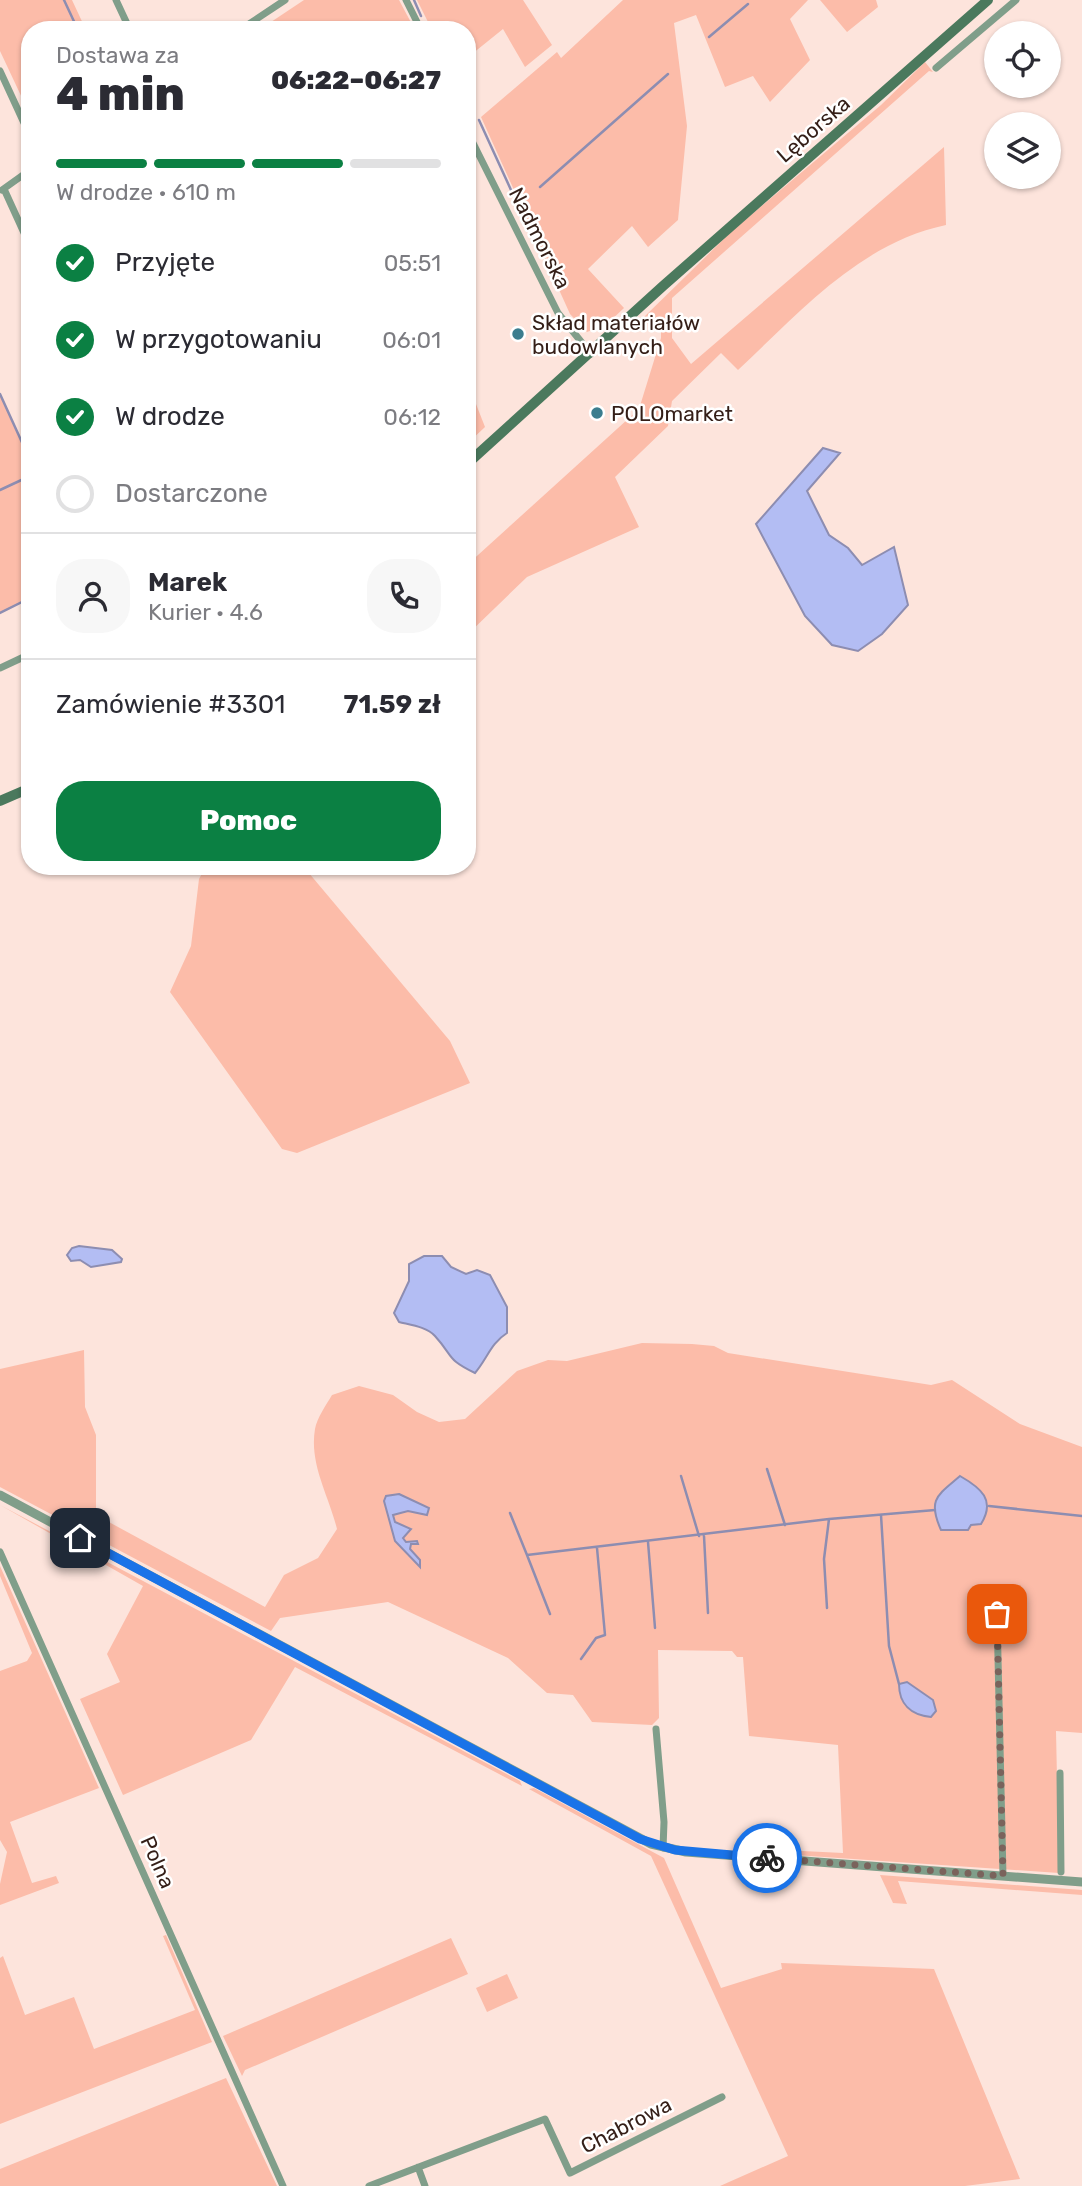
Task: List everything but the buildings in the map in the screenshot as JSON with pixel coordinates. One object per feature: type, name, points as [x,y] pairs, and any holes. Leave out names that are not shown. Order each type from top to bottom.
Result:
[{"type":"main road","name":"Lęborska","points":[[476,456],[663,286],[988,0]]},
{"type":"main road","points":[[0,801],[21,792]]},
{"type":"street","points":[[117,0],[126,21]]},
{"type":"street","points":[[254,21],[285,0]]},
{"type":"street","points":[[406,0],[416,21]]},
{"type":"street","points":[[936,68],[1016,0]]},
{"type":"street","points":[[0,71],[21,116]]},
{"type":"street","name":"Nadmorska","points":[[476,149],[558,313],[591,354]]},
{"type":"street","points":[[21,177],[2,191],[21,228]]},
{"type":"street","points":[[0,668],[21,658]]},
{"type":"street","points":[[0,1495],[640,1839],[663,1847],[744,1857],[1082,1882]]},
{"type":"street","name":"Polna","points":[[0,1552],[283,2186]]},
{"type":"street","points":[[997,1614],[1003,1876]]},
{"type":"street","points":[[656,1729],[664,1822],[663,1847]]},
{"type":"street","points":[[1060,1773],[1061,1872]]},
{"type":"street","name":"Chabrowa","points":[[369,2186],[545,2119],[570,2173],[722,2097]]},
{"type":"street","points":[[418,2167],[425,2186]]},
{"type":"shaded area","points":[[0,0],[72,0],[82,21],[21,21],[21,96],[0,51]]},
{"type":"shaded area","points":[[304,0],[399,0],[410,21],[272,21]]},
{"type":"shaded area","points":[[417,0],[523,0],[552,45],[525,67],[503,29],[476,51],[476,21],[428,21]]},
{"type":"shaded area","points":[[623,0],[808,0],[790,19],[810,60],[770,102],[753,76],[725,87],[696,15],[674,23],[687,126],[678,220],[648,247],[632,226],[588,269],[624,308],[607,324],[587,332],[570,314],[481,117],[557,52],[561,58]]},
{"type":"shaded area","points":[[820,0],[876,0],[878,7],[847,32]]},
{"type":"shaded area","points":[[925,62],[933,72],[929,71],[672,298],[672,338],[691,364],[944,147],[946,225],[915,234],[859,263],[808,303],[738,370],[721,353],[672,401],[668,426],[615,477],[639,527],[527,577],[476,626],[476,557],[639,409],[661,338],[661,328],[653,320],[648,324],[643,318],[731,232],[881,105]]},
{"type":"shaded area","points":[[0,394],[21,440],[21,602],[0,613]]},
{"type":"shaded area","points":[[476,404],[485,427],[476,436]]},
{"type":"shaded area","points":[[201,875],[311,875],[450,1041],[470,1083],[297,1153],[282,1149],[170,992],[191,946]]},
{"type":"shaded area","points":[[642,1343],[714,1346],[728,1353],[931,1385],[952,1380],[1020,1424],[1082,1447],[1082,1733],[1056,1731],[1059,1873],[780,1854],[777,1847],[782,1850],[843,1853],[838,1745],[749,1736],[743,1657],[737,1657],[732,1651],[658,1650],[659,1718],[652,1725],[592,1722],[573,1695],[547,1693],[508,1658],[388,1602],[280,1618],[271,1631],[0,1487],[0,1369],[84,1350],[85,1407],[96,1435],[96,1515],[265,1607],[284,1575],[318,1558],[337,1529],[317,1467],[314,1442],[318,1420],[332,1395],[359,1386],[393,1395],[417,1412],[439,1422],[465,1419],[517,1371],[548,1360],[567,1361]]},
{"type":"shaded area","points":[[0,1505],[520,1781],[522,1786],[295,1667],[251,1740],[123,1795],[80,1699],[120,1682],[107,1654],[143,1586]]},
{"type":"shaded area","points":[[0,1566],[99,1788],[10,1822],[32,1883],[56,1876],[59,1883],[0,1905],[0,1884],[7,1852],[0,1840],[0,1671],[27,1661],[32,1653],[0,1576]]},
{"type":"shaded area","points":[[534,1788],[664,1858],[721,1988],[782,1969],[781,1963],[934,1969],[1020,2179],[965,2186],[720,2186],[788,2156],[651,1856],[529,1789]]},
{"type":"shaded area","points":[[880,1875],[1082,1890],[1082,1895],[898,1881],[907,1904],[893,1903]]},
{"type":"shaded area","points":[[166,1935],[212,2042],[0,2124],[0,1958],[3,1956],[25,2015],[74,1997],[94,2049],[195,2010],[163,1936]]},
{"type":"shaded area","points":[[451,1938],[468,1974],[245,2070],[242,2076],[223,2036]]},
{"type":"shaded area","points":[[507,1974],[518,1998],[487,2012],[476,1988]]},
{"type":"shaded area","points":[[226,2078],[277,2186],[0,2186],[0,2169]]},
{"type":"water","points":[[823,448],[840,453],[807,491],[829,535],[848,548],[862,565],[894,547],[908,605],[882,634],[858,651],[832,645],[805,616],[756,524]]},
{"type":"water","points":[[79,1246],[112,1250],[122,1259],[121,1262],[91,1267],[80,1260],[71,1261],[67,1255],[72,1248]]},
{"type":"water","points":[[424,1256],[442,1256],[451,1267],[466,1274],[477,1270],[490,1275],[507,1307],[507,1333],[493,1346],[475,1373],[455,1361],[428,1330],[399,1322],[394,1313],[409,1281],[409,1264]]},
{"type":"water","points":[[960,1476],[984,1496],[987,1508],[985,1516],[981,1524],[971,1525],[968,1530],[941,1530],[935,1511],[937,1498]]},
{"type":"water","points":[[399,1494],[429,1508],[427,1515],[408,1511],[393,1515],[395,1522],[411,1529],[403,1538],[406,1542],[417,1541],[418,1544],[411,1544],[410,1549],[420,1560],[420,1567],[395,1541],[384,1501],[386,1496]]},
{"type":"water","points":[[907,1682],[933,1700],[936,1711],[931,1717],[912,1711],[904,1703],[899,1684]]},
{"type":"waterway","points":[[64,0],[74,21]]},
{"type":"waterway","points":[[414,0],[421,16]]},
{"type":"waterway","points":[[709,37],[748,4]]},
{"type":"waterway","points":[[540,187],[668,74]]},
{"type":"waterway","points":[[479,120],[522,214]]},
{"type":"waterway","points":[[0,394],[21,440]]},
{"type":"waterway","points":[[0,490],[21,480]]},
{"type":"waterway","points":[[0,613],[21,602]]},
{"type":"waterway","points":[[767,1469],[785,1525]]},
{"type":"waterway","points":[[681,1476],[699,1536]]},
{"type":"waterway","points":[[989,1506],[1082,1516]]},
{"type":"waterway","points":[[550,1614],[527,1555],[829,1519],[935,1510]]},
{"type":"waterway","points":[[510,1513],[527,1555]]},
{"type":"waterway","points":[[881,1515],[889,1646],[899,1684]]},
{"type":"waterway","points":[[827,1608],[824,1559],[829,1519]]},
{"type":"waterway","points":[[704,1536],[708,1613]]},
{"type":"waterway","points":[[648,1542],[655,1628]]},
{"type":"waterway","points":[[581,1659],[596,1638],[605,1635],[597,1548]]},
{"type":"way so far","points":[[767,1858],[1003,1876],[997,1614]]},
{"type":"place","name":"Skład materiałów budowlanych","points":[[518,334]]},
{"type":"place","name":"POLOmarket","points":[[597,413]]},
{"type":"route","points":[[80,1538],[640,1839],[675,1850],[767,1858]]}]
